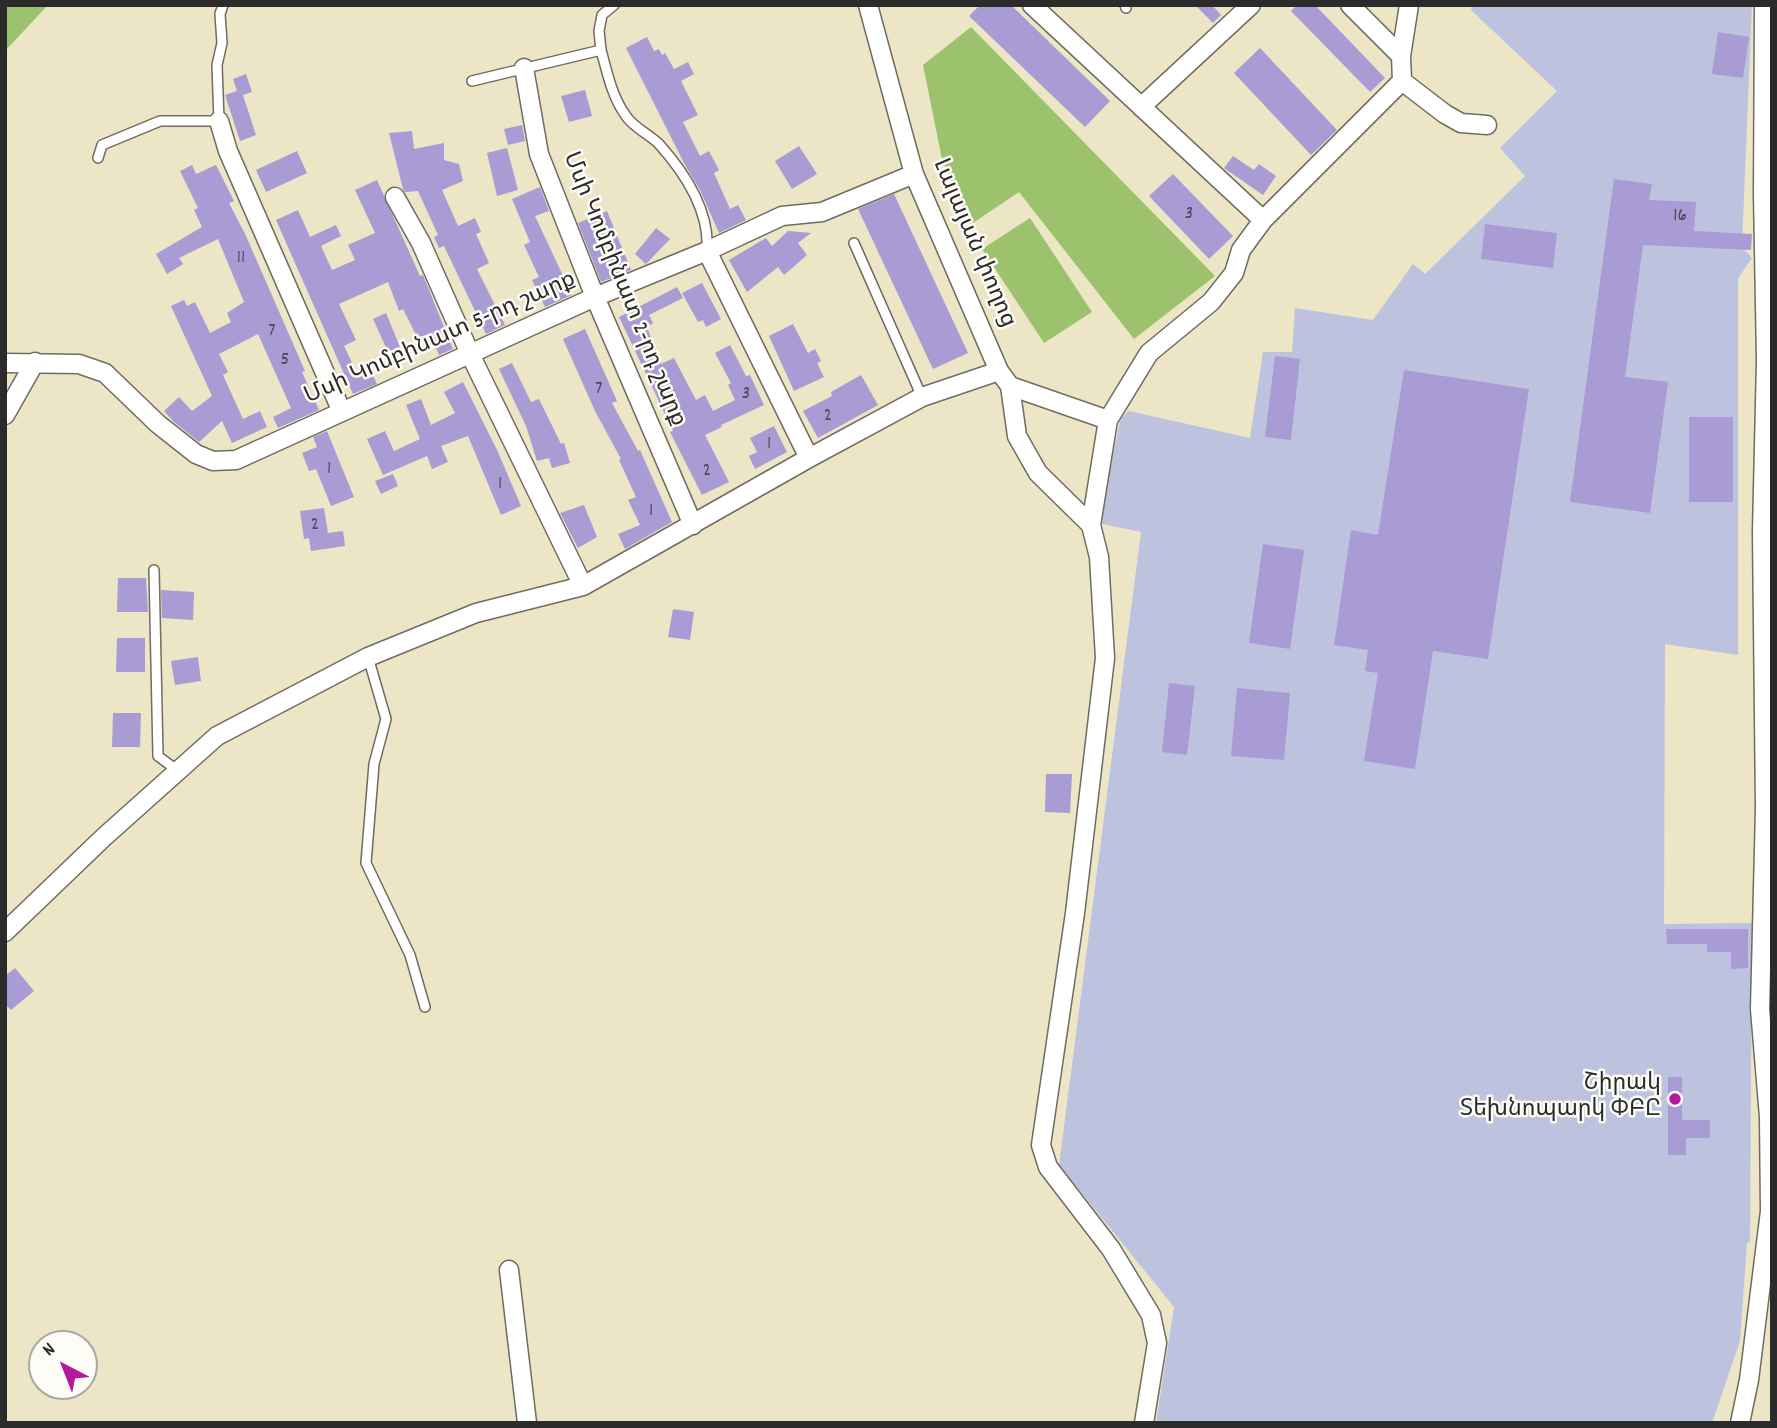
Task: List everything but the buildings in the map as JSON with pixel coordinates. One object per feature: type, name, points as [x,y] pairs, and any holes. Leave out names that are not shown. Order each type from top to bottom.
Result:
[{"type":"street","name":"Լալայան փողոց","points":[[868,5],[914,174],[999,371],[1010,386]]},
{"type":"street","points":[[1032,5],[1262,220]]},
{"type":"street","points":[[1141,107],[1251,5]]},
{"type":"street","points":[[1350,5],[1401,56]]},
{"type":"street","points":[[1144,1423],[1157,1343],[1151,1315],[1111,1249],[1048,1167],[1041,1145],[1075,913],[1105,658],[1099,557],[1091,525],[1114,419],[1149,353],[1211,302],[1234,273],[1241,250],[1262,220],[1402,80],[1401,56],[1409,5]]},
{"type":"street","points":[[1740,1423],[1749,1380],[1770,1211],[1769,1117],[1760,1009],[1765,809],[1762,545],[1766,360],[1764,5]]},
{"type":"street","name":"Մսի Կոմբինատ 2-րդ շարք","points":[[524,68],[539,154],[595,297],[693,526]]},
{"type":"street","points":[[1402,80],[1445,114],[1461,123],[1487,125]]},
{"type":"street","points":[[219,121],[228,151],[342,412]]},
{"type":"street","name":"Մսի Կոմբինատ 5-րդ շարք","points":[[5,363],[79,364],[105,373],[158,424],[196,454],[213,461],[236,460],[471,356],[595,297],[707,251],[782,216],[822,212],[914,174]]},
{"type":"street","points":[[395,197],[421,243],[471,356],[583,586]]},
{"type":"street","points":[[707,251],[809,458]]},
{"type":"street","points":[[5,415],[34,362]]},
{"type":"street","points":[[5,932],[217,736],[368,657],[476,613],[583,586],[922,397],[999,371]]},
{"type":"street","points":[[1091,525],[1038,473],[1017,436],[1010,386],[1114,419]]},
{"type":"street","points":[[509,1270],[527,1423]]},
{"type":"lane","points":[[99,158],[102,145],[160,121],[219,121],[217,65],[222,43],[220,14],[223,5]]},
{"type":"lane","points":[[614,5],[602,15],[599,31],[601,50],[619,106],[628,119],[657,142],[689,180],[708,232],[707,251]]},
{"type":"lane","points":[[472,81],[601,50]]},
{"type":"lane","points":[[854,243],[922,397]]},
{"type":"lane","points":[[154,570],[158,756],[178,771]]},
{"type":"lane","points":[[368,657],[387,719],[374,764],[366,863],[410,955],[425,1007]]},
{"type":"shaded area","points":[[1472,5],[1752,5],[1742,247],[1752,258],[1738,278],[1738,655],[1665,644],[1664,924],[1752,923],[1750,1242],[1747,1243],[1740,1341],[1712,1423],[1156,1423],[1174,1307],[1059,1165],[1141,532],[1098,523],[1121,418],[1129,411],[1250,438],[1263,352],[1292,352],[1295,308],[1373,320],[1413,264],[1425,274],[1525,176],[1500,148],[1557,91],[1471,10]]},
{"type":"green space","points":[[5,5],[48,5],[5,51]]},
{"type":"green space","points":[[971,27],[1215,276],[1134,339],[1019,192],[970,225],[942,159],[923,65]]},
{"type":"green space","points":[[1030,218],[1092,312],[1044,343],[982,249]]},
{"type":"place","name":"Շիրակ Տեխնոպարկ ՓԲԸ","points":[[1675,1099]]}]
